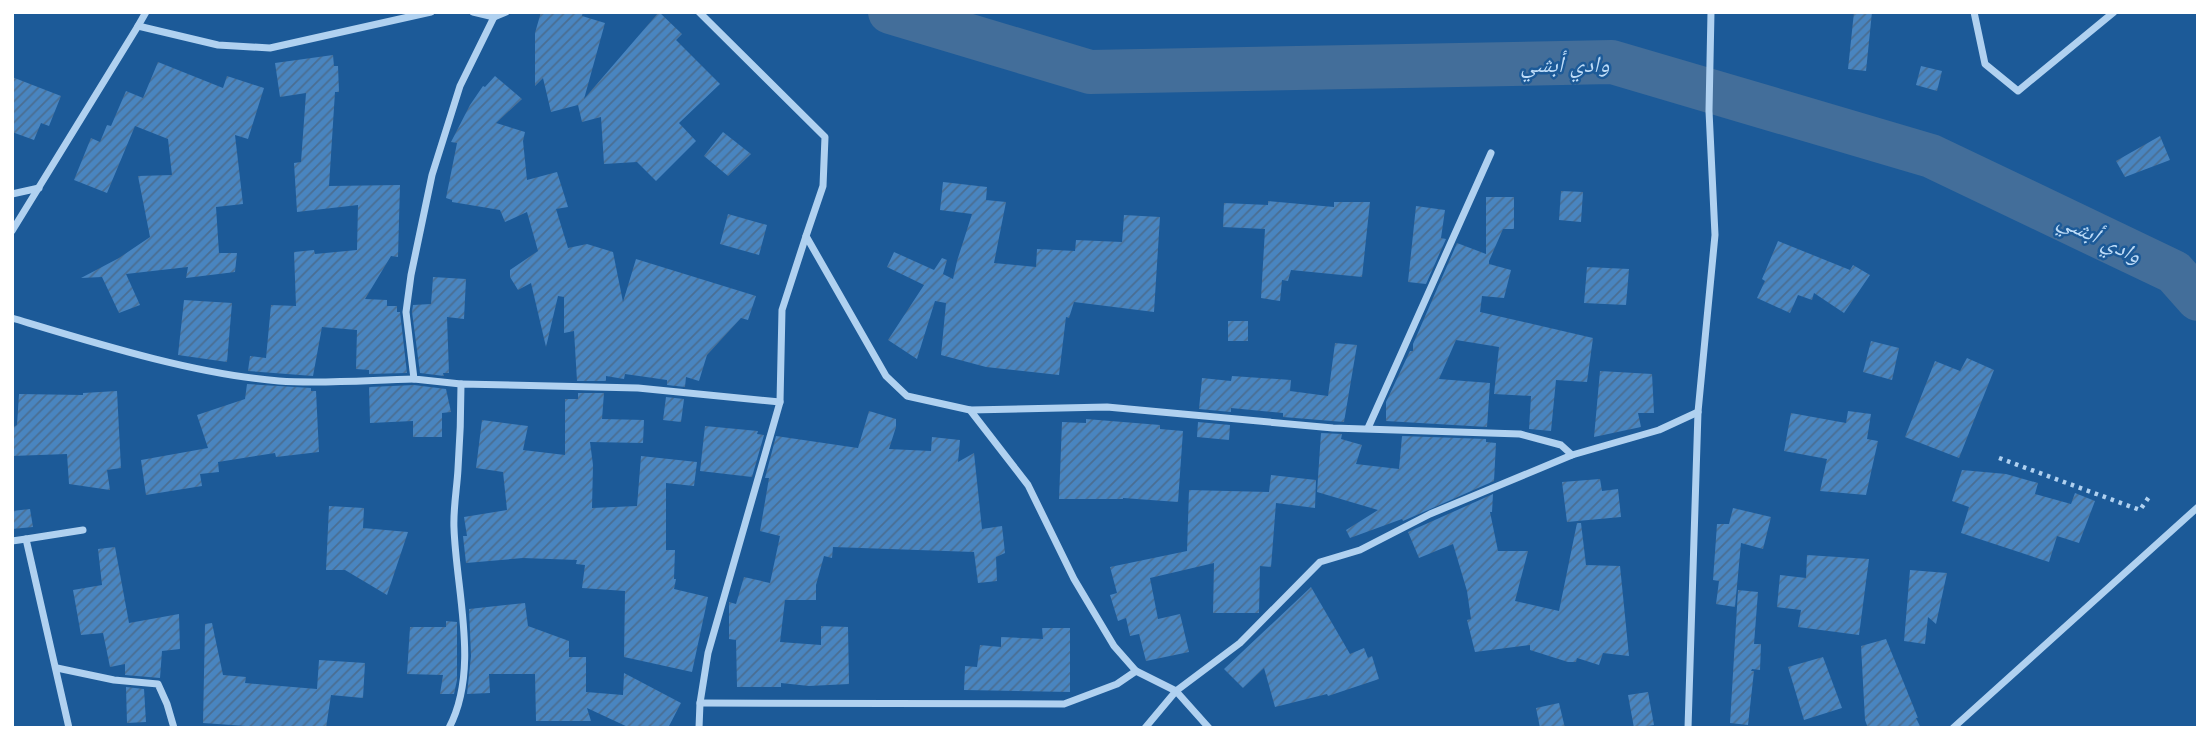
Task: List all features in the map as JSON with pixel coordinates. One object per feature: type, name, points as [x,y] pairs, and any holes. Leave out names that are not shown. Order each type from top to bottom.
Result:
[{"type":"street","points":[[12,231],[146,12]]},
{"type":"street","points":[[138,26],[218,45],[270,48],[431,12]]},
{"type":"street","points":[[472,12],[494,17],[506,12]]},
{"type":"street","points":[[699,12],[825,137],[823,186],[782,310],[780,401],[708,653],[699,728]]},
{"type":"street","points":[[1688,728],[1698,412],[1715,235],[1709,111],[1711,12]]},
{"type":"street","points":[[1974,12],[1985,64],[2018,91],[2113,12]]},
{"type":"street","points":[[414,379],[406,312],[432,175],[460,86],[494,17]]},
{"type":"street","points":[[1368,428],[1492,153]]},
{"type":"street","points":[[12,194],[39,188]]},
{"type":"street","points":[[806,236],[886,376],[907,396],[970,410],[1107,407],[1333,428],[1520,433],[1560,445],[1572,455]]},
{"type":"street","points":[[12,318],[93,342],[198,368],[279,381],[414,379],[461,384],[638,388],[780,401]]},
{"type":"street","points":[[449,728],[458,711],[464,677],[463,624],[453,526],[461,431],[461,384]]},
{"type":"street","points":[[970,410],[1028,485],[1074,579],[1114,646],[1136,671],[1176,691],[1209,728]]},
{"type":"street","points":[[1145,728],[1176,691],[1240,643],[1320,562],[1360,550],[1430,514],[1572,455],[1659,430],[1698,412]]},
{"type":"street","points":[[1953,728],[2198,507]]},
{"type":"street","points":[[12,541],[83,530]]},
{"type":"street","points":[[26,539],[69,728]]},
{"type":"street","points":[[57,668],[114,680],[158,684],[174,728]]},
{"type":"street","points":[[700,703],[1064,704],[1116,684],[1136,671]]},
{"type":"path","points":[[1999,458],[2140,510],[2151,494]]},
{"type":"building","points":[[541,12],[583,12],[582,16],[605,23],[584,99],[659,12],[682,34],[676,40],[720,84],[679,123],[696,141],[656,181],[637,162],[604,164],[601,117],[582,122],[578,105],[551,112],[543,78],[535,86],[535,33]]},
{"type":"building","points":[[1854,12],[1872,12],[1866,71],[1848,69]]},
{"type":"building","points":[[333,55],[334,66],[338,66],[339,92],[335,92],[329,186],[400,185],[398,257],[391,256],[365,299],[387,300],[387,306],[397,306],[407,373],[369,374],[369,370],[356,369],[357,330],[322,327],[313,376],[248,371],[250,356],[266,358],[271,305],[296,306],[294,252],[314,250],[315,254],[357,250],[358,205],[297,212],[294,163],[301,162],[306,93],[280,97],[275,63]]},
{"type":"building","points":[[158,62],[223,88],[227,76],[264,88],[248,139],[235,135],[243,204],[216,207],[219,253],[237,253],[235,272],[186,278],[188,267],[126,274],[140,305],[119,313],[102,277],[81,278],[119,258],[150,237],[138,176],[172,175],[168,139],[135,126],[107,193],[74,180],[91,138],[100,142],[107,125],[111,126],[126,91],[143,98]]},
{"type":"building","points":[[1921,66],[1942,71],[1937,91],[1916,85]]},
{"type":"building","points":[[495,76],[522,99],[496,123],[525,132],[523,141],[527,180],[557,172],[568,207],[556,209],[568,248],[587,244],[613,252],[623,302],[636,259],[756,296],[748,320],[741,318],[707,355],[699,381],[686,377],[685,387],[667,385],[667,380],[625,374],[624,379],[606,376],[606,381],[577,381],[574,331],[564,333],[564,297],[558,296],[546,347],[531,283],[518,290],[510,277],[510,270],[538,251],[527,212],[505,222],[500,210],[452,202],[446,198],[457,143],[451,142],[470,105],[483,86]]},
{"type":"building","points":[[12,77],[61,96],[49,126],[41,123],[34,140],[12,132]]},
{"type":"building","points":[[723,132],[751,154],[728,176],[704,156]]},
{"type":"building","points":[[2160,136],[2170,160],[2125,177],[2116,161]]},
{"type":"building","points":[[943,182],[987,187],[986,200],[1006,202],[994,263],[1036,267],[1037,249],[1075,251],[1076,240],[1122,242],[1124,215],[1160,217],[1154,312],[1074,302],[1069,318],[1066,317],[1059,375],[986,367],[941,355],[946,303],[935,301],[917,359],[888,340],[924,285],[887,267],[894,252],[934,270],[942,258],[947,260],[943,274],[953,279],[972,214],[940,210]]},
{"type":"building","points":[[1561,191],[1583,192],[1581,222],[1559,220]]},
{"type":"building","points":[[1486,197],[1514,197],[1514,229],[1503,229],[1489,261],[1489,264],[1511,270],[1504,298],[1482,296],[1480,312],[1593,338],[1587,382],[1556,380],[1551,431],[1529,429],[1531,396],[1494,394],[1499,347],[1456,340],[1439,379],[1490,383],[1487,427],[1386,421],[1386,402],[1410,351],[1413,351],[1413,344],[1457,243],[1486,254]]},
{"type":"building","points":[[1268,201],[1334,207],[1334,202],[1370,202],[1362,277],[1291,270],[1288,281],[1282,280],[1280,301],[1261,298],[1265,229],[1223,227],[1224,203],[1268,205]]},
{"type":"building","points":[[1416,206],[1445,210],[1441,238],[1446,239],[1426,284],[1408,282]]},
{"type":"building","points":[[728,214],[767,225],[759,255],[720,244]]},
{"type":"building","points":[[1778,241],[1850,270],[1853,265],[1870,275],[1844,313],[1814,293],[1812,300],[1798,295],[1790,313],[1757,298]]},
{"type":"building","points":[[1587,267],[1629,269],[1626,305],[1584,303]]},
{"type":"building","points":[[433,277],[466,279],[464,319],[447,317],[449,373],[443,373],[444,376],[420,373],[412,312],[413,305],[431,304]]},
{"type":"building","points":[[184,300],[232,303],[227,362],[178,355]]},
{"type":"building","points":[[1228,321],[1248,321],[1248,341],[1228,341]]},
{"type":"building","points":[[1871,341],[1899,348],[1892,380],[1863,372]]},
{"type":"building","points":[[1335,343],[1357,345],[1344,422],[1283,417],[1283,413],[1231,408],[1231,412],[1199,409],[1202,378],[1231,381],[1232,376],[1291,380],[1290,391],[1328,396]]},
{"type":"building","points":[[1967,358],[1994,370],[1959,458],[1905,437],[1935,361],[1960,371]]},
{"type":"building","points":[[1600,371],[1652,374],[1654,413],[1638,413],[1641,427],[1594,437]]},
{"type":"building","points":[[247,384],[311,388],[311,391],[316,391],[319,452],[276,457],[275,453],[218,462],[219,472],[200,474],[202,486],[146,495],[141,460],[208,448],[197,415],[245,399]]},
{"type":"building","points":[[414,385],[446,389],[451,412],[442,413],[442,437],[413,437],[413,421],[370,423],[369,387]]},
{"type":"building","points":[[117,391],[121,468],[107,470],[110,490],[69,484],[67,454],[12,456],[12,428],[17,425],[19,394],[83,395]]},
{"type":"building","points":[[578,393],[604,393],[602,419],[644,420],[643,443],[590,442],[593,465],[592,508],[637,506],[641,456],[697,462],[694,486],[666,483],[666,550],[675,550],[674,589],[708,597],[692,672],[624,657],[625,591],[582,588],[585,565],[576,564],[577,560],[523,558],[466,563],[463,536],[467,536],[464,517],[507,510],[503,472],[476,468],[482,420],[528,426],[523,450],[565,455],[565,399],[578,399]]},
{"type":"building","points":[[666,397],[684,399],[681,422],[663,420]]},
{"type":"building","points":[[869,411],[896,419],[889,449],[931,451],[932,437],[960,440],[958,462],[974,453],[982,529],[1002,526],[1005,553],[996,557],[997,581],[978,583],[974,552],[833,547],[832,558],[824,556],[816,585],[816,600],[785,600],[780,642],[821,645],[821,626],[848,627],[849,684],[809,686],[781,683],[781,687],[737,687],[736,640],[729,639],[729,602],[736,604],[744,577],[770,583],[780,536],[760,531],[769,478],[765,478],[776,436],[858,448]]},
{"type":"building","points":[[1848,411],[1871,414],[1867,439],[1878,441],[1866,495],[1820,491],[1827,459],[1784,451],[1791,413],[1846,423]]},
{"type":"building","points":[[1086,419],[1160,425],[1160,429],[1183,431],[1178,502],[1123,498],[1059,499],[1062,422],[1086,423]]},
{"type":"building","points":[[1198,422],[1230,425],[1229,440],[1197,437]]},
{"type":"building","points":[[705,426],[758,431],[757,434],[764,435],[752,477],[700,471]]},
{"type":"building","points":[[1321,433],[1342,434],[1341,439],[1362,445],[1356,464],[1399,469],[1402,436],[1486,439],[1486,442],[1496,443],[1494,481],[1403,521],[1402,519],[1350,538],[1346,530],[1378,510],[1317,492]]},
{"type":"building","points":[[1962,470],[2006,474],[2038,483],[2035,494],[2071,504],[2075,493],[2095,501],[2079,543],[2057,536],[2049,562],[1961,533],[1969,507],[1952,501]]},
{"type":"building","points":[[1271,475],[1316,480],[1315,508],[1276,503],[1271,567],[1260,566],[1259,613],[1213,613],[1214,563],[1150,578],[1158,619],[1180,614],[1189,652],[1146,661],[1139,634],[1130,636],[1126,618],[1118,621],[1110,595],[1117,593],[1110,567],[1187,551],[1189,490],[1269,492]]},
{"type":"building","points":[[1600,479],[1602,491],[1618,489],[1621,517],[1567,522],[1562,482]]},
{"type":"building","points":[[1493,494],[1490,512],[1498,551],[1528,551],[1515,601],[1559,611],[1577,523],[1581,523],[1586,565],[1620,566],[1629,656],[1603,653],[1599,665],[1577,658],[1576,662],[1568,662],[1530,650],[1530,645],[1475,652],[1467,620],[1471,619],[1467,591],[1453,544],[1419,558],[1408,532]]},
{"type":"building","points":[[329,506],[364,508],[363,528],[408,532],[387,595],[345,570],[326,570]]},
{"type":"building","points":[[1733,508],[1771,517],[1763,549],[1741,543],[1735,607],[1716,604],[1719,581],[1713,580],[1717,524],[1729,524]]},
{"type":"building","points":[[30,509],[33,527],[12,529],[12,511]]},
{"type":"building","points":[[115,547],[129,623],[179,614],[180,649],[162,651],[160,678],[125,675],[125,664],[110,667],[103,633],[81,635],[73,590],[102,585],[98,549]]},
{"type":"building","points":[[1807,555],[1869,559],[1859,635],[1798,627],[1801,610],[1777,607],[1780,575],[1806,578]]},
{"type":"building","points":[[1910,570],[1947,573],[1936,624],[1928,617],[1925,644],[1904,641]]},
{"type":"building","points":[[1311,587],[1350,654],[1364,648],[1368,658],[1372,656],[1379,679],[1328,696],[1327,694],[1275,707],[1264,668],[1243,688],[1224,669]]},
{"type":"building","points":[[1738,590],[1758,592],[1754,644],[1761,644],[1760,670],[1751,671],[1754,671],[1748,725],[1730,723]]},
{"type":"building","points":[[525,603],[528,626],[569,641],[569,657],[586,657],[586,692],[623,695],[624,673],[681,703],[668,728],[630,728],[587,708],[591,721],[536,721],[535,674],[489,674],[490,693],[467,694],[471,656],[469,609]]},
{"type":"building","points":[[446,621],[457,622],[457,680],[454,694],[440,694],[443,675],[407,674],[410,627],[446,627]]},
{"type":"building","points":[[212,623],[223,675],[246,677],[245,683],[317,689],[319,660],[365,663],[363,698],[331,695],[326,728],[274,728],[203,723],[205,624]]},
{"type":"building","points":[[1042,628],[1070,628],[1070,692],[964,690],[965,666],[977,667],[980,645],[1001,647],[1001,637],[1043,639]]},
{"type":"building","points":[[1886,639],[1921,728],[1868,728],[1865,720],[1861,646]]},
{"type":"building","points":[[1823,657],[1842,708],[1804,720],[1788,667]]},
{"type":"building","points":[[126,687],[144,689],[146,722],[127,723]]},
{"type":"building","points":[[1648,692],[1654,725],[1634,728],[1628,695]]},
{"type":"building","points":[[1559,703],[1565,728],[1540,728],[1536,708]]},
{"type":"waterway","name":"وادي أبشي","points":[[890,12],[1090,72],[1612,62],[1931,156],[2174,272],[2198,299]]}]
